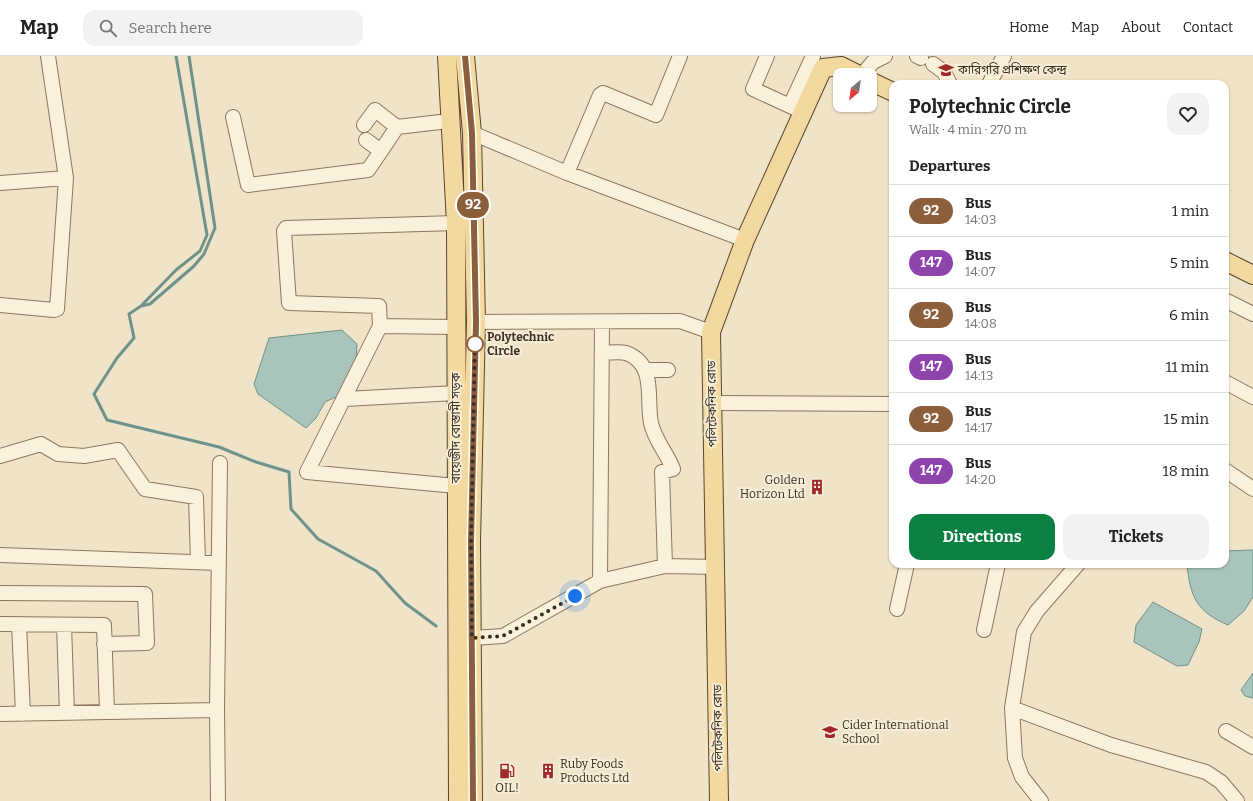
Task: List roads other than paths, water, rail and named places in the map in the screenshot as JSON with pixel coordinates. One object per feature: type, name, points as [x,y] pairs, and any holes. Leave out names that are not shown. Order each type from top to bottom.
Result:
[{"type":"main road","name":"বায়েজীদ বোস্তামী সড়ক","points":[[447,56],[456,223],[458,801]]},
{"type":"main road","name":"বায়েজীদ বোস্তামী সড়ক","points":[[465,56],[472,133],[476,322],[471,542],[473,801]]},
{"type":"main road","name":"পলিটেকনিক রোড","points":[[719,801],[711,332],[796,109],[823,68],[841,66],[845,68]]},
{"type":"main road","points":[[877,84],[889,90]]},
{"type":"main road","points":[[1229,263],[1253,275]]},
{"type":"street","points":[[0,305],[54,310],[57,309],[66,178],[48,56]]},
{"type":"street","points":[[567,173],[600,95],[603,93],[656,115],[680,56]]},
{"type":"street","points":[[767,56],[753,89],[796,109],[813,56]]},
{"type":"street","points":[[867,68],[873,62],[885,56]]},
{"type":"street","points":[[992,80],[1004,56]]},
{"type":"street","points":[[924,59],[944,72],[948,80]]},
{"type":"street","points":[[364,125],[375,110],[397,127],[440,122]]},
{"type":"street","points":[[233,117],[248,185],[368,170],[397,127]]},
{"type":"street","points":[[472,133],[567,173],[745,240]]},
{"type":"street","points":[[366,140],[381,151]]},
{"type":"street","points":[[0,184],[66,178]]},
{"type":"street","points":[[456,223],[284,229],[289,304],[379,306],[380,326],[345,399],[307,472],[456,486]]},
{"type":"street","points":[[1229,302],[1253,314]]},
{"type":"street","points":[[476,322],[680,321],[711,332]]},
{"type":"street","points":[[600,581],[602,322]]},
{"type":"street","points":[[380,326],[456,327]]},
{"type":"street","points":[[602,353],[626,353],[640,362],[648,377],[651,422],[654,434],[656,440],[668,457],[673,470],[662,472],[665,566]]},
{"type":"street","points":[[645,370],[668,370]]},
{"type":"street","points":[[1229,384],[1253,397]]},
{"type":"street","points":[[345,399],[456,393]]},
{"type":"street","points":[[713,403],[889,404]]},
{"type":"street","points":[[0,456],[42,444],[58,454],[84,456],[118,450],[145,489],[196,497],[198,562]]},
{"type":"street","points":[[218,801],[217,710],[220,463]]},
{"type":"street","points":[[1229,473],[1253,489]]},
{"type":"street","points":[[0,555],[219,563]]},
{"type":"street","points":[[472,638],[503,636],[600,581],[665,566],[715,567]]},
{"type":"street","points":[[897,609],[906,568]]},
{"type":"street","points":[[984,630],[997,568]]},
{"type":"street","points":[[1042,801],[1022,777],[1015,758],[1012,708],[1024,632],[1037,611],[1075,568]]},
{"type":"street","points":[[0,593],[145,594],[147,643],[104,644]]},
{"type":"street","points":[[0,624],[104,625],[107,712]]},
{"type":"street","points":[[19,624],[23,714]]},
{"type":"street","points":[[64,625],[67,713]]},
{"type":"street","points":[[1012,708],[1111,745],[1206,772],[1221,782],[1237,801]]},
{"type":"street","points":[[0,714],[217,710]]},
{"type":"street","points":[[1226,732],[1253,747]]},
{"type":"water","points":[[342,330],[357,344],[355,376],[347,392],[325,402],[316,418],[306,428],[258,394],[254,384],[269,338]]},
{"type":"water","points":[[1253,550],[1253,597],[1244,611],[1228,625],[1209,615],[1197,602],[1190,586],[1187,568],[1229,568],[1229,551]]},
{"type":"water","points":[[1153,602],[1202,629],[1199,642],[1188,665],[1177,666],[1134,642],[1136,625]]},
{"type":"water","points":[[1253,673],[1253,698],[1245,696],[1241,690]]},
{"type":"waterway","points":[[176,56],[207,235],[200,251],[176,270],[141,306],[150,304],[194,266],[204,254],[215,228],[189,56]]},
{"type":"waterway","points":[[141,306],[129,314],[134,338],[117,358],[94,394],[107,420],[219,447],[256,462],[289,472],[291,509],[318,539],[376,571],[405,603],[436,626]]},
{"type":"place","name":"কারিগরি প্রশিক্ষণ কেন্দ্র","points":[[946,70]]},
{"type":"place","name":"Polytechnic Circle","points":[[475,344]]},
{"type":"place","name":"Golden Horizon Ltd","points":[[817,487]]},
{"type":"place","name":"Cider International School","points":[[830,732]]},
{"type":"place","name":"OIL!","points":[[507,771]]},
{"type":"place","name":"Ruby Foods Products Ltd","points":[[548,771]]}]
